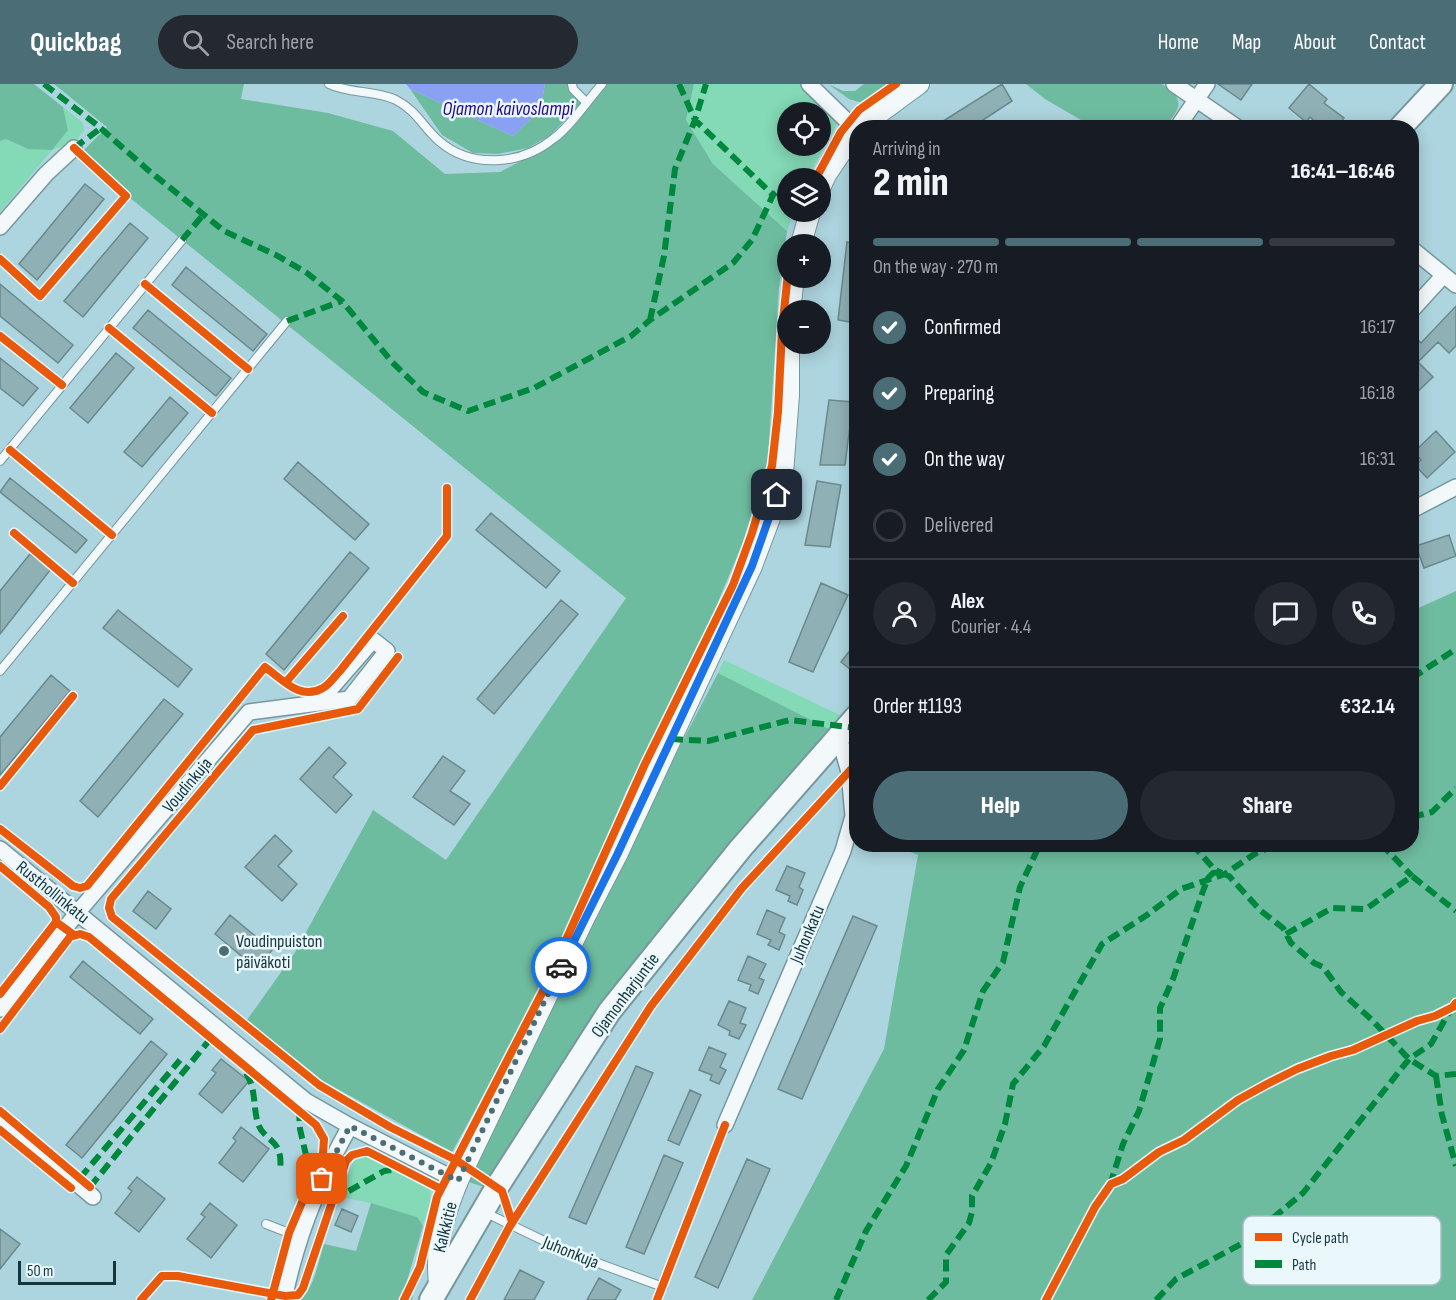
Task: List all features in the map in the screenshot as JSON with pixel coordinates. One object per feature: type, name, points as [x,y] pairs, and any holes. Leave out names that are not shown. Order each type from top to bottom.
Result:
[{"type":"main road","points":[[1407,120],[1441,84]]},
{"type":"main road","name":"Ojamonharjuntie","points":[[435,1292],[482,1211],[609,1012],[740,849],[849,725]]},
{"type":"street","points":[[809,84],[849,122]]},
{"type":"street","points":[[869,120],[919,84]]},
{"type":"street","points":[[1174,84],[1226,120]]},
{"type":"street","points":[[1182,120],[1207,84]]},
{"type":"street","points":[[831,168],[849,141]]},
{"type":"street","points":[[0,227],[46,174],[74,148]]},
{"type":"street","points":[[1419,255],[1450,280],[1419,304]]},
{"type":"street","name":"Kalkkitie","points":[[435,1292],[436,1258],[444,1220],[458,1181],[617,855],[752,566],[770,518],[783,473],[789,395],[789,354]]},
{"type":"street","points":[[1419,506],[1456,487]]},
{"type":"street","name":"Voudinkuja","points":[[0,1009],[78,912],[249,712],[349,699],[387,651],[373,640],[320,702]]},
{"type":"street","name":"Juhonkatu","points":[[839,737],[849,772]]},
{"type":"street","name":"Juhonkatu","points":[[725,1125],[843,850],[849,830]]},
{"type":"street","name":"Rusthollinkatu","points":[[0,849],[306,1101],[458,1181]]},
{"type":"street","points":[[0,1119],[93,1197]]},
{"type":"street","points":[[284,1300],[307,1216],[322,1179],[350,1126]]},
{"type":"lane","points":[[329,84],[393,98],[411,109],[439,141],[471,159],[504,160],[532,153],[555,139],[602,84]]},
{"type":"lane","points":[[572,84],[573,89],[586,102]]},
{"type":"lane","points":[[0,461],[182,240]]},
{"type":"lane","points":[[0,671],[287,321]]},
{"type":"lane","name":"Juhonkuja","points":[[482,1211],[564,1251],[663,1287]]},
{"type":"lane","points":[[266,1224],[289,1233]]},
{"type":"green space","points":[[0,84],[34,84],[63,107],[68,130],[52,150],[28,149],[6,139],[0,141]]},
{"type":"green space","points":[[54,84],[244,84],[241,99],[328,113],[393,131],[445,174],[500,172],[557,142],[607,84],[694,84],[686,120],[713,164],[787,231],[787,234],[777,234],[777,288],[779,288],[768,459],[742,545],[704,635],[627,789],[559,949],[507,1052],[452,1152],[323,1081],[247,1020],[294,954],[373,810],[446,860],[626,598],[78,156],[107,127]]},
{"type":"green space","points":[[545,84],[567,84],[570,92],[582,102],[551,135],[528,148],[498,154],[473,153],[442,135],[410,89],[513,136],[540,110]]},
{"type":"green space","points":[[694,84],[806,84],[822,102],[777,102],[777,156],[819,156],[813,168],[777,168],[777,222],[713,164],[686,120]]},
{"type":"green space","points":[[828,84],[843,91],[855,91],[864,84],[890,84],[862,103],[849,99]]},
{"type":"green space","points":[[1026,84],[1162,84],[1178,99],[1178,108],[1170,120],[1081,120],[1045,99]]},
{"type":"green space","points":[[63,107],[83,123],[84,130],[75,142],[52,150],[0,212],[0,141],[6,139],[28,149],[68,130]]},
{"type":"green space","points":[[831,111],[839,120],[831,134]]},
{"type":"green space","points":[[777,222],[790,222],[787,231]]},
{"type":"green space","points":[[1456,591],[1456,1300],[752,1300],[884,1049],[918,855],[911,852],[1419,852],[1419,608]]},
{"type":"green space","points":[[724,660],[844,717],[833,731],[718,673]]},
{"type":"green space","points":[[718,673],[833,731],[764,804],[722,854],[484,1187],[469,1182],[589,925]]},
{"type":"green space","points":[[360,1156],[367,1156],[428,1185],[431,1195],[423,1226],[416,1217],[371,1203],[346,1198],[338,1201],[353,1162]]},
{"type":"green space","points":[[371,1203],[417,1217],[423,1226],[407,1281],[413,1298],[411,1300],[300,1300],[313,1281],[324,1244],[356,1251]]},
{"type":"water","name":"Ojamon kaivoslampi","points":[[406,84],[545,84],[540,110],[513,136],[410,89]]},
{"type":"building","points":[[1002,84],[1012,101],[983,120],[945,120]]},
{"type":"building","points":[[1218,84],[1252,84],[1241,100]]},
{"type":"building","points":[[1309,84],[1327,99],[1324,103],[1344,118],[1342,120],[1313,120],[1310,117],[1304,120],[1289,108]]},
{"type":"building","points":[[85,184],[104,199],[37,280],[19,264]]},
{"type":"building","points":[[130,223],[148,238],[83,317],[64,301]]},
{"type":"building","points":[[847,242],[849,242],[849,322],[838,320]]},
{"type":"building","points":[[186,267],[267,334],[253,351],[172,285]]},
{"type":"building","points":[[0,284],[73,345],[58,363],[0,316]]},
{"type":"building","points":[[1456,306],[1456,346],[1449,353],[1438,342],[1419,361],[1419,341],[1421,343]]},
{"type":"building","points":[[148,310],[231,378],[216,396],[133,328]]},
{"type":"building","points":[[116,353],[134,368],[88,423],[70,408]]},
{"type":"building","points":[[0,358],[38,388],[23,406],[0,388]]},
{"type":"building","points":[[1419,363],[1433,377],[1419,390]]},
{"type":"building","points":[[170,397],[188,413],[142,467],[124,452]]},
{"type":"building","points":[[829,400],[849,402],[849,434],[845,465],[820,465]]},
{"type":"building","points":[[1436,431],[1455,452],[1427,478],[1419,469],[1421,460],[1419,447]]},
{"type":"building","points":[[298,462],[369,524],[355,540],[284,479]]},
{"type":"building","points":[[10,478],[87,540],[76,553],[0,492]]},
{"type":"building","points":[[817,481],[841,485],[830,547],[805,545]]},
{"type":"building","points":[[491,513],[560,571],[546,588],[476,530]]},
{"type":"building","points":[[1449,535],[1456,556],[1424,568],[1419,554],[1419,545]]},
{"type":"building","points":[[350,552],[369,568],[284,670],[266,654]]},
{"type":"building","points":[[30,554],[51,569],[0,634],[0,591]]},
{"type":"building","points":[[821,583],[848,595],[813,672],[789,662]]},
{"type":"building","points":[[561,600],[578,614],[494,714],[477,699]]},
{"type":"building","points":[[118,610],[192,669],[178,687],[103,628]]},
{"type":"building","points":[[849,652],[849,668],[841,662]]},
{"type":"building","points":[[51,675],[70,691],[0,775],[0,737]]},
{"type":"building","points":[[164,699],[183,714],[98,817],[80,801]]},
{"type":"building","points":[[329,747],[346,763],[333,777],[352,795],[336,813],[300,779]]},
{"type":"building","points":[[443,756],[465,771],[450,791],[470,804],[454,825],[413,797]]},
{"type":"building","points":[[275,835],[292,851],[278,866],[297,884],[282,901],[245,867]]},
{"type":"building","points":[[787,866],[805,873],[799,887],[803,890],[797,905],[788,901],[790,896],[776,890]]},
{"type":"building","points":[[148,891],[171,909],[156,929],[133,911]]},
{"type":"building","points":[[767,910],[785,918],[779,932],[785,935],[779,950],[768,945],[771,940],[757,934]]},
{"type":"building","points":[[230,915],[272,950],[257,969],[215,934]]},
{"type":"building","points":[[853,916],[877,926],[802,1099],[778,1089]]},
{"type":"building","points":[[748,956],[766,964],[759,978],[764,980],[758,994],[749,990],[751,985],[738,980]]},
{"type":"building","points":[[83,961],[153,1019],[140,1034],[70,977]]},
{"type":"building","points":[[729,1001],[746,1008],[740,1023],[746,1025],[739,1039],[729,1035],[730,1031],[718,1025]]},
{"type":"building","points":[[151,1041],[167,1054],[82,1158],[66,1145]]},
{"type":"building","points":[[709,1047],[726,1054],[720,1067],[726,1070],[719,1084],[710,1080],[712,1075],[699,1070]]},
{"type":"building","points":[[221,1059],[249,1081],[222,1113],[199,1094],[216,1073],[212,1070]]},
{"type":"building","points":[[636,1066],[653,1073],[586,1224],[569,1217]]},
{"type":"building","points":[[690,1090],[701,1095],[679,1145],[668,1140]]},
{"type":"building","points":[[241,1127],[269,1149],[243,1182],[219,1163],[236,1141],[233,1138]]},
{"type":"building","points":[[664,1155],[683,1163],[644,1254],[626,1247]]},
{"type":"building","points":[[747,1159],[770,1169],[718,1288],[695,1277]]},
{"type":"building","points":[[137,1177],[165,1199],[139,1232],[115,1213],[132,1191],[128,1188]]},
{"type":"building","points":[[210,1203],[237,1225],[211,1258],[187,1239],[205,1217],[201,1214]]},
{"type":"building","points":[[342,1209],[358,1216],[351,1232],[335,1225]]},
{"type":"building","points":[[0,1229],[20,1244],[0,1269]]},
{"type":"building","points":[[520,1270],[544,1282],[534,1300],[504,1300]]},
{"type":"building","points":[[599,1278],[621,1290],[615,1300],[587,1300]]},
{"type":"marked path","points":[[44,84],[224,231],[276,255],[307,273],[342,301],[392,362],[423,392],[468,411],[534,388],[631,336],[650,320],[733,263],[752,240],[773,195],[777,192]]},
{"type":"marked path","points":[[679,84],[695,120],[773,195]]},
{"type":"marked path","points":[[650,320],[664,256],[675,169],[695,120],[706,84]]},
{"type":"marked path","points":[[74,148],[101,128]]},
{"type":"marked path","points":[[182,240],[203,215]]},
{"type":"marked path","points":[[287,321],[342,301]]},
{"type":"marked path","points":[[1419,673],[1456,649]]},
{"type":"marked path","points":[[671,739],[708,741],[790,720],[849,727]]},
{"type":"marked path","points":[[1419,815],[1432,812],[1456,788]]},
{"type":"marked path","points":[[836,1300],[866,1231],[906,1166],[938,1089],[964,1050],[983,991],[1003,962],[1020,887],[1036,852]]},
{"type":"marked path","points":[[1199,852],[1215,870],[1222,873]]},
{"type":"marked path","points":[[928,1300],[946,1282],[946,1255],[969,1223],[972,1196],[991,1163],[1005,1124],[1013,1084],[1044,1046],[1102,944],[1147,915],[1181,889],[1225,874],[1259,852]]},
{"type":"marked path","points":[[1389,852],[1412,876]]},
{"type":"marked path","points":[[1110,1185],[1123,1144],[1139,1111],[1160,1039],[1160,1008],[1173,979],[1208,878],[1213,873],[1220,872],[1229,876],[1261,911],[1283,928],[1291,943],[1314,963],[1323,967],[1341,992],[1371,1019],[1409,1059],[1436,1076],[1456,1074]]},
{"type":"marked path","points":[[1286,934],[1332,908],[1366,909],[1412,876],[1456,911]]},
{"type":"marked path","points":[[1275,1216],[1303,1193],[1409,1059],[1431,1044],[1451,1009]]},
{"type":"marked path","points":[[90,1187],[211,1038]]},
{"type":"marked path","points":[[80,1178],[180,1060]]},
{"type":"marked path","points":[[246,1073],[253,1090],[257,1120],[263,1133],[279,1151],[280,1170]]},
{"type":"marked path","points":[[1436,1076],[1442,1115],[1456,1166]]},
{"type":"marked path","points":[[299,1109],[300,1129],[311,1177]]},
{"type":"marked path","points":[[333,1200],[384,1171],[400,1169]]},
{"type":"marked path","points":[[1156,1300],[1176,1279],[1243,1243]]},
{"type":"cycle path","points":[[851,120],[859,110],[896,84]]},
{"type":"cycle path","points":[[821,168],[841,132],[849,122]]},
{"type":"cycle path","points":[[0,259],[40,296],[126,196],[74,148]]},
{"type":"cycle path","points":[[145,284],[248,369]]},
{"type":"cycle path","points":[[404,1300],[420,1267],[437,1197],[544,989],[645,764],[733,585],[752,533],[772,466],[786,288]]},
{"type":"cycle path","points":[[109,328],[212,413]]},
{"type":"cycle path","points":[[0,336],[62,385]]},
{"type":"cycle path","points":[[10,450],[112,535]]},
{"type":"cycle path","points":[[0,829],[73,886],[80,888],[87,886],[265,667],[285,683],[307,692],[323,688],[332,680],[447,536],[447,488]]},
{"type":"cycle path","points":[[14,533],[73,583]]},
{"type":"cycle path","points":[[286,682],[343,616]]},
{"type":"cycle path","points":[[398,657],[358,709],[253,730],[111,899],[109,908],[112,917],[319,1085],[390,1127],[456,1160],[502,1191],[512,1222]]},
{"type":"cycle path","points":[[0,786],[73,696]]},
{"type":"cycle path","points":[[470,1300],[510,1226],[651,1006],[742,888],[849,772]]},
{"type":"cycle path","points":[[0,866],[49,907],[56,917],[56,922]]},
{"type":"cycle path","points":[[0,994],[56,922],[74,935]]},
{"type":"cycle path","points":[[0,1029],[70,937],[80,934],[89,937],[316,1125],[324,1139],[323,1153],[289,1233],[271,1300]]},
{"type":"cycle path","points":[[1046,1300],[1095,1207],[1111,1184],[1123,1179],[1159,1152],[1184,1140],[1238,1100],[1267,1084],[1297,1069],[1353,1050],[1417,1021],[1435,1016],[1453,1007],[1456,1003]]},
{"type":"cycle path","points":[[0,1111],[90,1187]]},
{"type":"cycle path","points":[[657,1300],[725,1125]]},
{"type":"cycle path","points":[[0,1130],[71,1188]]},
{"type":"cycle path","points":[[141,1300],[162,1276],[178,1276],[285,1296],[298,1295],[303,1288],[346,1161],[352,1155],[367,1151],[441,1189]]},
{"type":"way so far","points":[[322,1179],[350,1126],[458,1181],[561,967]]},
{"type":"place","name":"Voudinpuiston päiväkoti","points":[[224,951]]},
{"type":"route","points":[[561,967],[617,855],[752,566],[777,495]]}]
